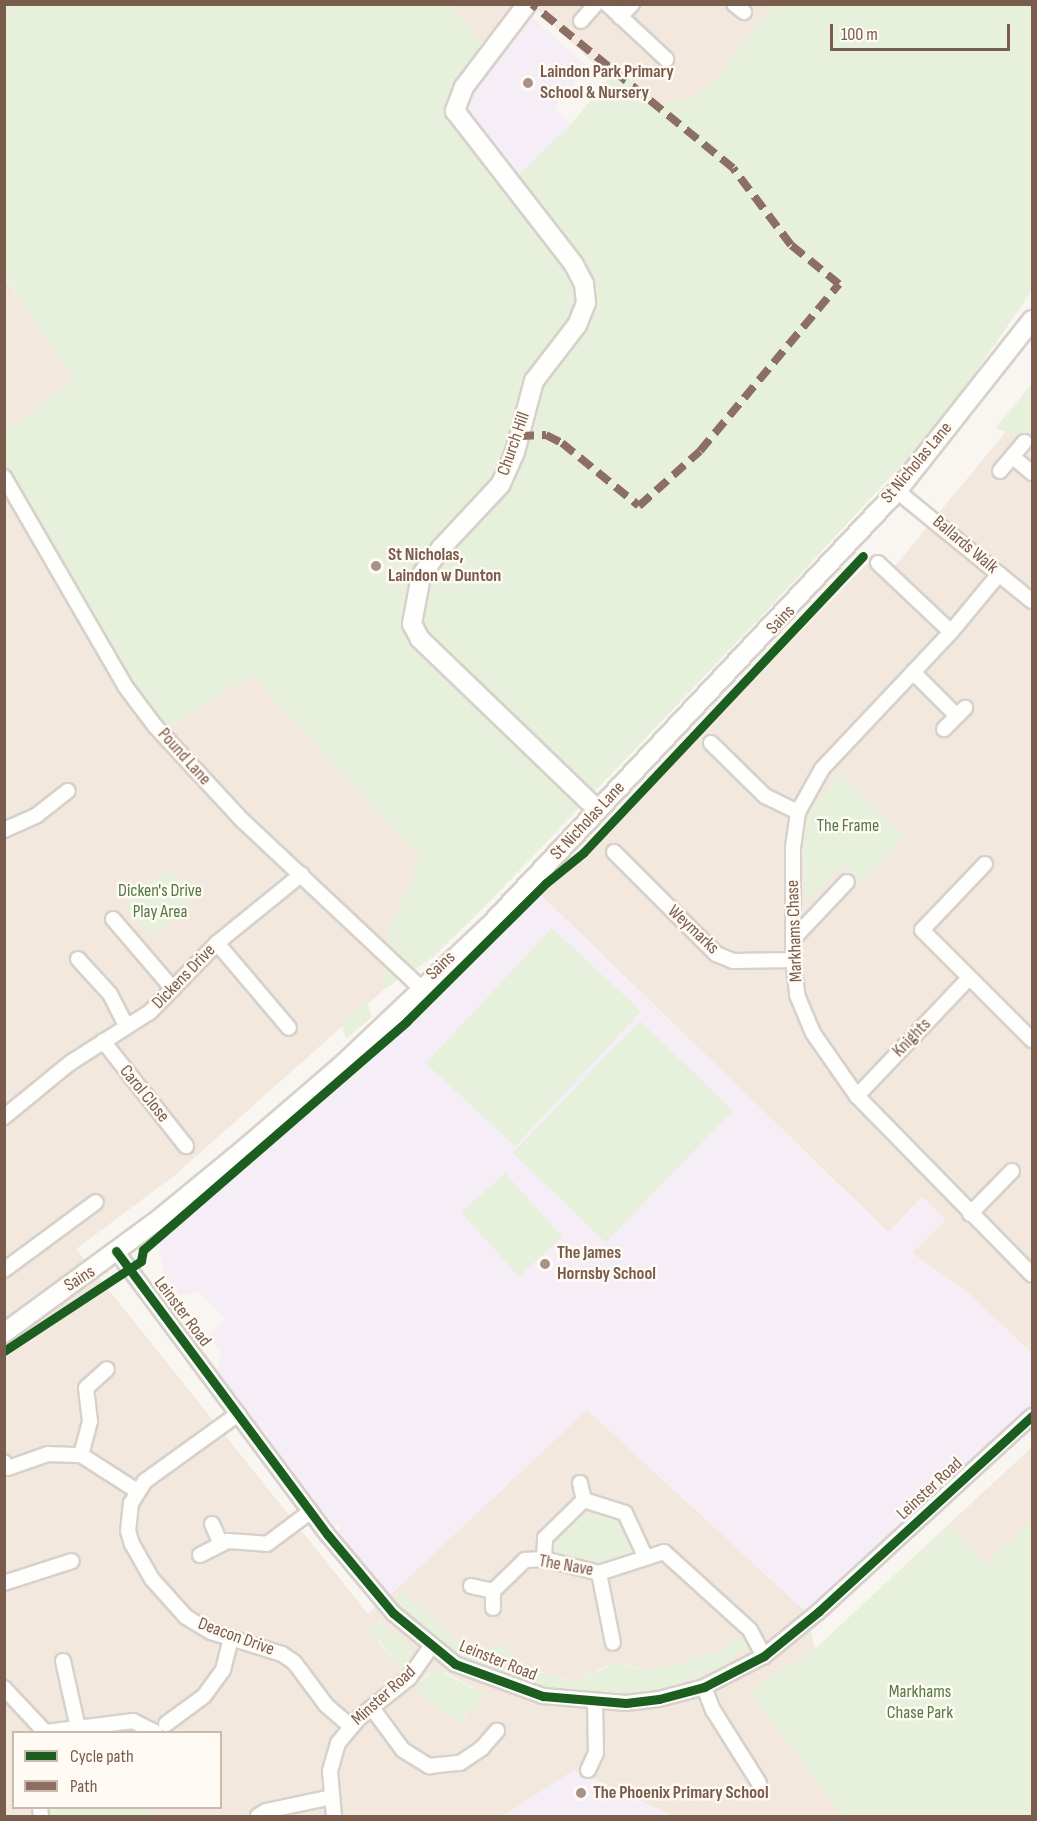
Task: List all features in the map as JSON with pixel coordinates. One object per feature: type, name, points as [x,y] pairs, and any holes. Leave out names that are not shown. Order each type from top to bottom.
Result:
[{"type":"main road","name":"Church Hill","points":[[527,4],[457,102],[455,111],[536,211],[573,263],[584,284],[586,303],[577,325],[534,381],[515,452],[500,484],[441,548],[421,576],[412,624],[420,639],[523,743],[598,810]]},
{"type":"main road","name":"St Nicholas Lane","points":[[4,1333],[116,1251],[257,1138],[423,990],[598,810],[897,491],[1032,320]]},
{"type":"street","points":[[581,21],[596,4]]},
{"type":"street","points":[[607,4],[666,59]]},
{"type":"street","points":[[620,17],[632,4]]},
{"type":"street","points":[[1000,471],[1024,442]]},
{"type":"street","points":[[1013,456],[1032,473]]},
{"type":"street","name":"Pound Lane","points":[[4,477],[137,701],[220,797],[423,990]]},
{"type":"street","name":"Ballards Walk","points":[[897,491],[1031,598]]},
{"type":"street","points":[[878,563],[951,632]]},
{"type":"street","name":"Markhams Chase","points":[[999,573],[951,632],[822,769],[798,812],[793,846],[793,960],[804,1014],[856,1096],[1032,1275]]},
{"type":"street","points":[[913,672],[961,712],[944,729]]},
{"type":"street","points":[[711,743],[765,796],[798,812]]},
{"type":"street","points":[[4,830],[37,815],[68,791]]},
{"type":"street","name":"Weymarks","points":[[614,852],[716,954],[733,961],[793,960]]},
{"type":"street","points":[[985,864],[922,930],[968,979],[1032,1040]]},
{"type":"street","name":"Dickens Drive","points":[[4,1117],[103,1041],[150,1012],[217,943],[302,874]]},
{"type":"street","points":[[794,938],[847,882]]},
{"type":"street","points":[[113,919],[173,989]]},
{"type":"street","points":[[217,943],[289,1028]]},
{"type":"street","points":[[78,958],[110,994],[126,1026]]},
{"type":"street","name":"Knights","points":[[856,1096],[968,979]]},
{"type":"street","name":"Carol Close","points":[[103,1041],[186,1146]]},
{"type":"street","points":[[970,1214],[1012,1171]]},
{"type":"street","points":[[4,1270],[96,1202]]},
{"type":"street","name":"Leinster Road","points":[[116,1251],[310,1512],[369,1587],[431,1647],[455,1664],[516,1689],[571,1701],[659,1699],[704,1687],[764,1656],[818,1612],[1032,1416]]},
{"type":"street","points":[[81,1455],[90,1421],[86,1388],[107,1369]]},
{"type":"street","points":[[4,1462],[8,1467],[48,1454],[81,1455],[137,1491],[156,1473],[238,1414]]},
{"type":"street","points":[[580,1483],[584,1500]]},
{"type":"street","name":"Deacon Drive","points":[[137,1491],[131,1503],[128,1531],[152,1579],[186,1617],[231,1639],[266,1646],[294,1662],[326,1705],[350,1726]]},
{"type":"street","points":[[584,1500],[625,1513],[645,1556]]},
{"type":"street","points":[[544,1559],[545,1538],[584,1500]]},
{"type":"street","points":[[200,1555],[220,1542],[267,1544],[310,1512]]},
{"type":"street","points":[[212,1524],[220,1542]]},
{"type":"street","name":"The Nave","points":[[493,1591],[525,1560],[544,1559],[599,1573],[645,1556],[664,1552],[675,1559],[750,1630],[764,1656]]},
{"type":"street","points":[[4,1583],[72,1561]]},
{"type":"street","points":[[599,1573],[613,1644]]},
{"type":"street","points":[[471,1586],[493,1591],[493,1608]]},
{"type":"street","points":[[54,1731],[133,1721],[161,1728],[204,1696],[223,1670],[231,1639]]},
{"type":"street","name":"Minster Road","points":[[334,1816],[333,1755],[350,1726],[409,1678],[431,1647]]},
{"type":"street","points":[[63,1660],[78,1728]]},
{"type":"street","points":[[704,1687],[713,1710],[759,1783]]},
{"type":"street","points":[[4,1688],[45,1731]]},
{"type":"street","points":[[588,1770],[596,1753],[595,1702]]},
{"type":"street","points":[[372,1708],[403,1750],[429,1766],[460,1763],[482,1748],[497,1731]]},
{"type":"street","points":[[258,1816],[266,1811],[332,1797]]},
{"type":"shaded area","points":[[452,5],[526,5],[482,43]]},
{"type":"shaded area","points":[[532,5],[774,5],[712,83],[691,98],[657,105],[619,67],[609,78]]},
{"type":"shaded area","name":"Laindon Park Primary School & Nursery","points":[[531,16],[588,67],[554,108],[571,124],[517,177],[467,108],[469,99]]},
{"type":"shaded area","points":[[4,278],[75,380],[5,432],[4,432]]},
{"type":"shaded area","points":[[1032,400],[1032,1353],[968,1293],[912,1253],[922,1197],[888,1232],[541,895],[873,558],[891,571]],"holes":[[[839,774],[862,881],[844,864],[806,901],[803,837],[809,815]]]},
{"type":"shaded area","points":[[4,477],[164,731],[252,675],[420,858],[388,935],[383,990],[175,1175],[76,1249],[368,1614],[583,1406],[806,1612],[815,1649],[749,1691],[843,1816],[673,1816],[574,1770],[503,1816],[139,1816],[147,1809],[222,1809],[222,1731],[12,1731],[12,1809],[40,1809],[41,1816],[5,1816]],"holes":[[[402,1589],[456,1640],[491,1648],[505,1645],[521,1667],[576,1681],[607,1665],[627,1664],[646,1671],[681,1663],[719,1651],[744,1635],[665,1688],[624,1693],[560,1690],[508,1678],[461,1656],[405,1612],[393,1598]],[[378,1620],[408,1645],[412,1656],[404,1674],[377,1640]],[[428,1673],[447,1673],[487,1695],[468,1710],[463,1724],[431,1703],[415,1686]]]},
{"type":"shaded area","name":"The James Hornsby School","points":[[541,895],[887,1232],[923,1197],[946,1220],[912,1253],[968,1293],[1032,1353],[1032,1407],[806,1612],[587,1410],[386,1599],[339,1538],[340,1526],[329,1525],[267,1442],[268,1431],[257,1429],[217,1375],[221,1352],[209,1336],[226,1319],[199,1292],[179,1295],[164,1274],[159,1242],[368,1063]]},
{"type":"shaded area","points":[[1032,1447],[1032,1520],[986,1564],[948,1525]]},
{"type":"shaded area","name":"The Phoenix Primary School","points":[[574,1770],[672,1816],[503,1816]]},
{"type":"green space","points":[[5,5],[452,5],[482,43],[454,89],[446,115],[517,177],[571,124],[618,67],[657,105],[691,98],[712,83],[774,5],[1032,5],[1032,290],[944,419],[759,619],[492,899],[432,958],[383,990],[388,935],[420,858],[252,675],[163,731],[125,686],[5,477],[4,432],[74,380],[5,278]]},
{"type":"green space","points":[[1032,383],[1032,432],[1016,434],[995,429]]},
{"type":"green space","name":"The Frame","points":[[839,774],[905,837],[862,881],[844,864],[806,902],[803,837],[809,815]]},
{"type":"green space","name":"Dicken's Drive Play Area","points":[[169,868],[196,899],[152,937],[125,906]]},
{"type":"green space","points":[[552,928],[641,1011],[515,1147],[426,1063]]},
{"type":"green space","points":[[367,1001],[372,1017],[346,1039],[341,1023]]},
{"type":"green space","points":[[640,1021],[733,1111],[606,1242],[513,1153]]},
{"type":"green space","points":[[505,1173],[563,1237],[519,1276],[461,1212]]},
{"type":"green space","points":[[600,1512],[619,1518],[636,1551],[604,1564],[558,1556],[550,1541],[576,1517]]},
{"type":"green space","name":"Markhams Chase Park","points":[[1032,1520],[1032,1816],[843,1816],[749,1691],[815,1649],[948,1525],[986,1564]]},
{"type":"green space","points":[[402,1589],[456,1640],[491,1648],[505,1645],[521,1668],[576,1681],[617,1662],[646,1671],[681,1663],[719,1651],[745,1634],[749,1646],[722,1667],[665,1688],[624,1693],[560,1690],[508,1678],[461,1656],[405,1612],[393,1598]]},
{"type":"green space","points":[[378,1620],[408,1645],[413,1662],[404,1675],[369,1627]]},
{"type":"green space","points":[[435,1669],[487,1695],[473,1712],[467,1710],[463,1725],[431,1703],[415,1686]]},
{"type":"green space","points":[[40,1809],[148,1809],[148,1816],[40,1816]]},
{"type":"marked path","points":[[519,436],[546,435],[562,443],[639,506],[700,451],[839,284],[791,245],[733,168],[532,4]]},
{"type":"cycle path","name":"Sains","points":[[4,1351],[141,1261],[143,1250],[407,1021],[546,883],[583,853],[863,556]]},
{"type":"cycle path","points":[[116,1251],[327,1534],[393,1613],[455,1664],[543,1696],[626,1703],[659,1699],[704,1687],[764,1656],[818,1612],[1032,1416]]},
{"type":"place","name":"Laindon Park Primary School & Nursery","points":[[528,83]]},
{"type":"place","name":"St Nicholas, Laindon w Dunton","points":[[376,566]]},
{"type":"place","name":"The James Hornsby School","points":[[545,1264]]},
{"type":"place","name":"The Phoenix Primary School","points":[[581,1793]]}]
